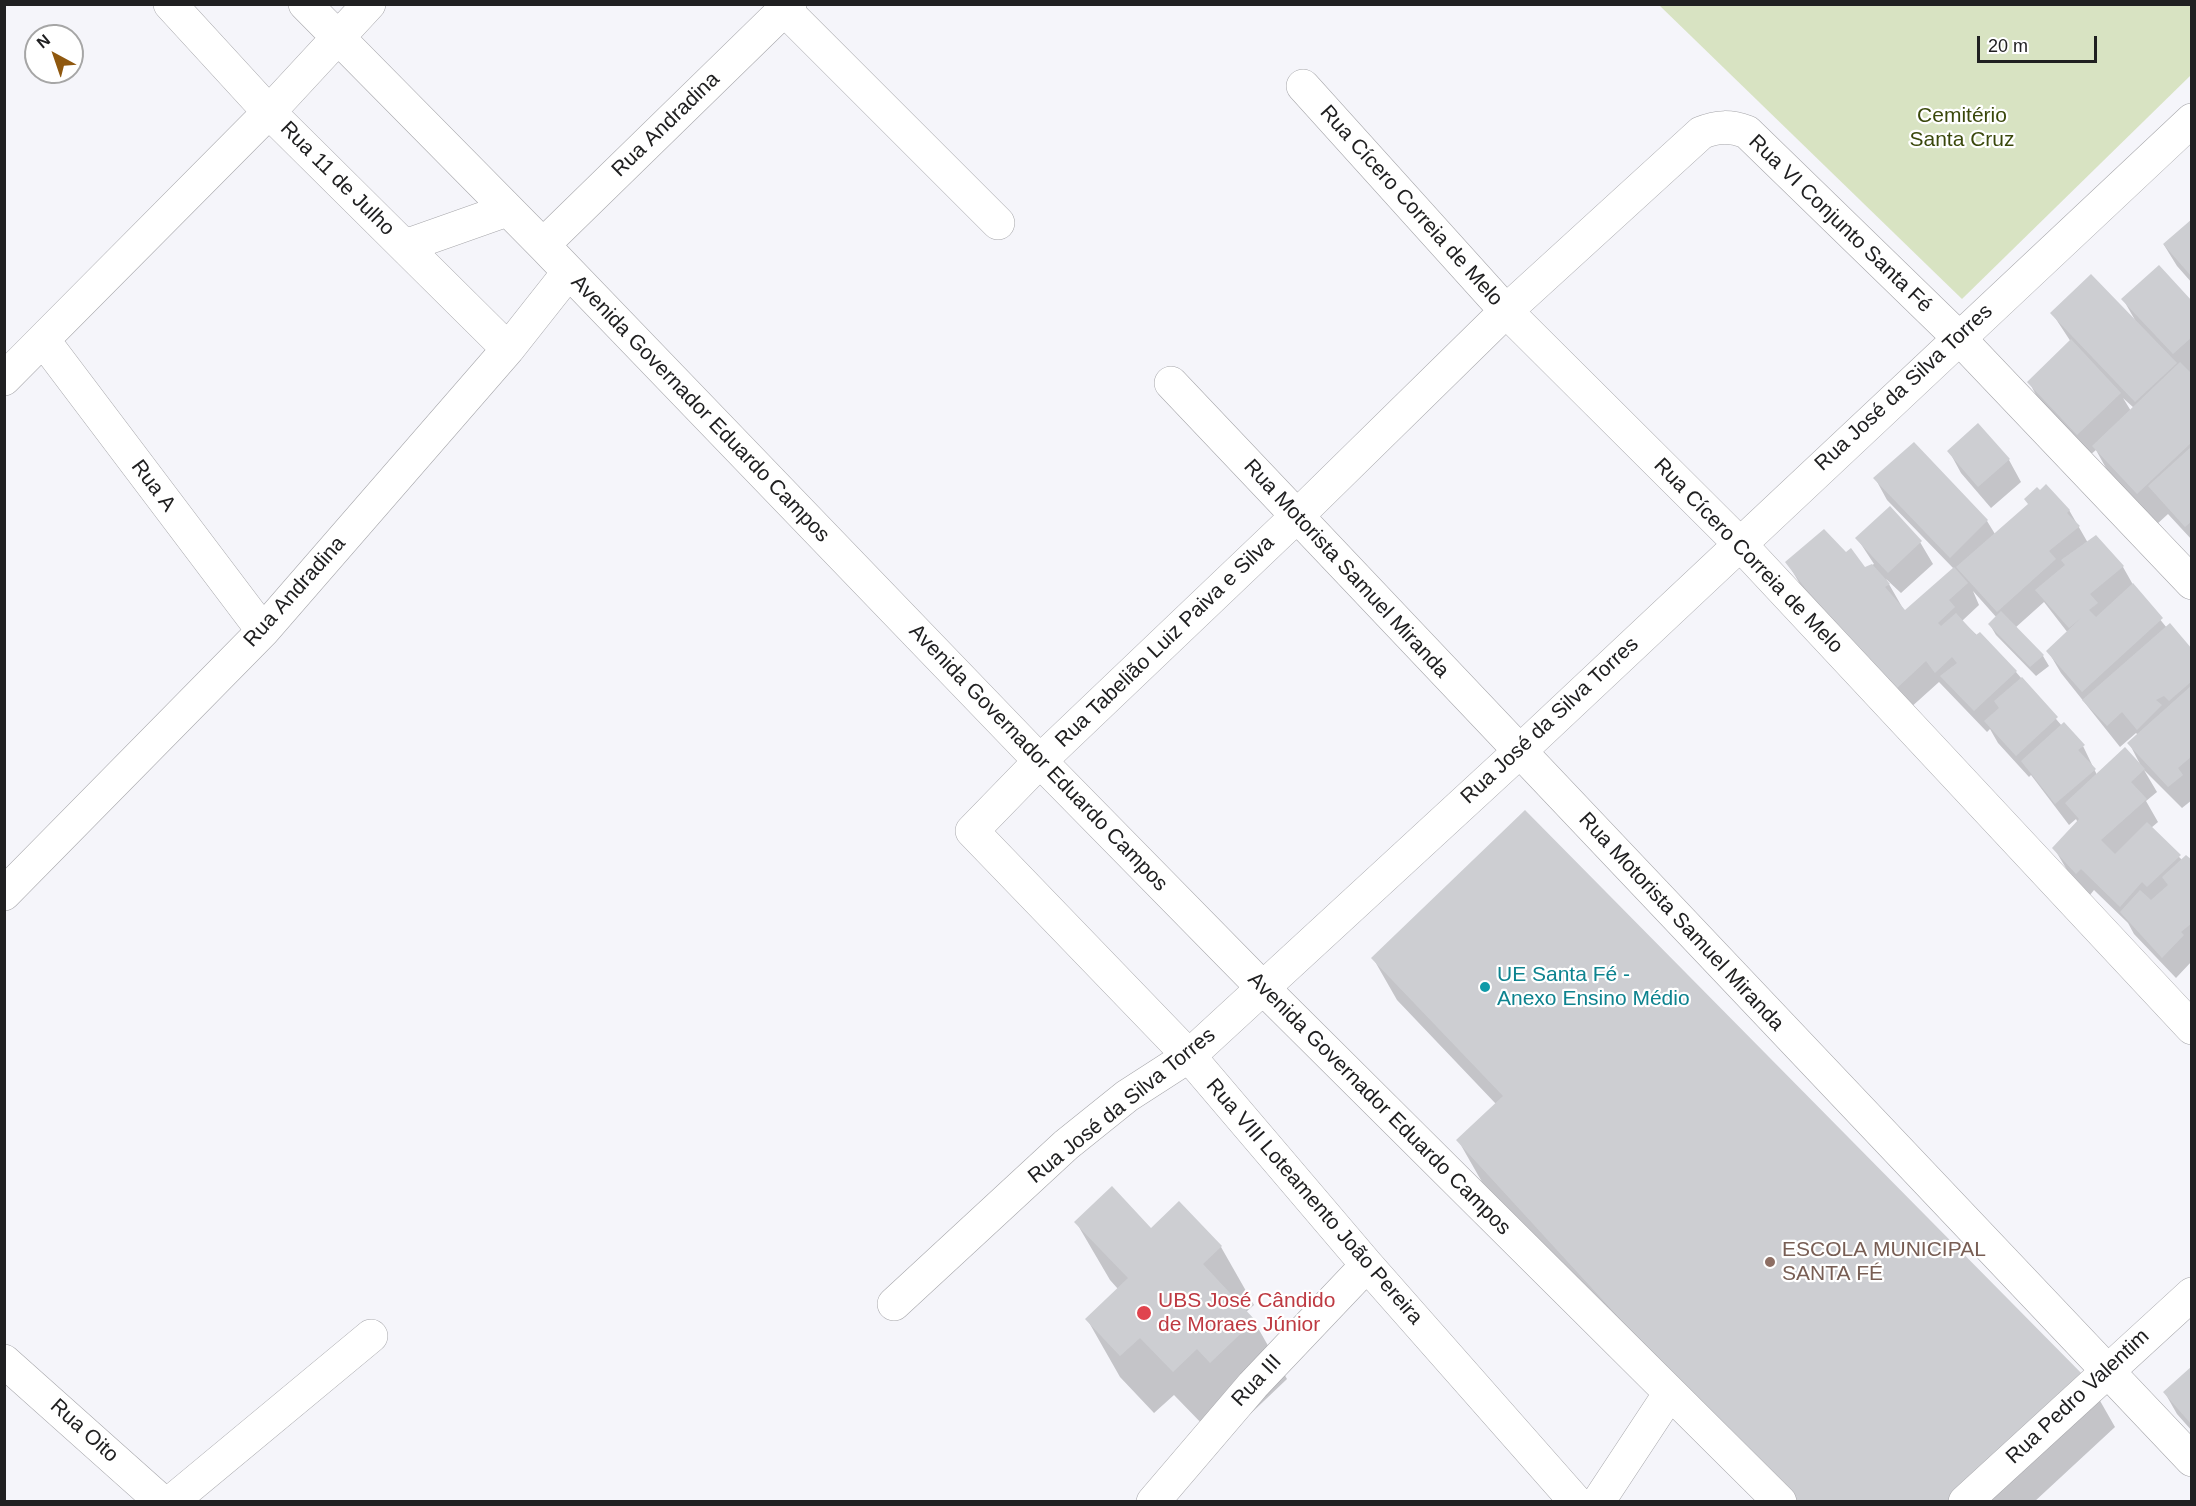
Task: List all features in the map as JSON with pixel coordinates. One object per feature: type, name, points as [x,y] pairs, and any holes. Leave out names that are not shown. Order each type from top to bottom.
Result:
[{"type":"street","name":"Rua 11 de Julho","points":[[170,4],[269,111],[508,349]]},
{"type":"street","name":"Avenida Governador Eduardo Campos","points":[[305,4],[543,245],[1040,761],[1262,987],[1780,1502]]},
{"type":"street","points":[[4,380],[269,111],[369,4]]},
{"type":"street","points":[[787,7],[998,223]]},
{"type":"street","name":"Rua Andradina","points":[[543,245],[787,7]]},
{"type":"street","name":"Rua Cícero Correia de Melo","points":[[1303,86],[1506,311],[1739,543],[2192,1028]]},
{"type":"street","name":"Rua VI Conjunto Santa Fé","points":[[1701,133],[1725,127],[1747,132],[1958,337],[2192,583]]},
{"type":"street","name":"Rua Tabelião Luiz Paiva e Silva","points":[[972,831],[1040,761],[1296,517],[1506,311],[1701,133]]},
{"type":"street","name":"Rua José da Silva Torres","points":[[894,1304],[1066,1145],[1127,1096],[1189,1056],[1519,752],[1958,337],[2187,133]]},
{"type":"street","points":[[405,246],[507,210]]},
{"type":"street","name":"Rua Andradina","points":[[4,894],[263,631],[508,349],[568,273]]},
{"type":"street","name":"Rua A","points":[[44,341],[263,631]]},
{"type":"street","name":"Rua Motorista Samuel Miranda","points":[[1171,383],[2192,1461]]},
{"type":"street","name":"Rua VIII Loteamento João Pereira","points":[[972,831],[1189,1056],[1367,1265],[1576,1502]]},
{"type":"street","name":"Rua III","points":[[1153,1502],[1253,1385],[1367,1265]]},
{"type":"street","name":"Rua Pedro Valentim","points":[[1965,1502],[2105,1371],[2192,1294]]},
{"type":"street","points":[[171,1502],[371,1336]]},
{"type":"street","name":"Rua Oito","points":[[4,1361],[162,1502]]},
{"type":"street","points":[[1598,1502],[1670,1394]]},
{"type":"green space","name":"Cemitério Santa Cruz","points":[[1659,5],[2191,5],[2191,75],[1962,299]]},
{"type":"building","points":[[2192,219],[2192,277],[2163,244]]},
{"type":"building","points":[[2159,265],[2192,301],[2192,337],[2173,354],[2121,299]]},
{"type":"building","points":[[2091,274],[2177,363],[2135,402],[2050,313]]},
{"type":"building","points":[[2071,339],[2121,393],[2077,435],[2027,382]]},
{"type":"building","points":[[2180,362],[2192,374],[2192,442],[2137,494],[2092,446]]},
{"type":"building","points":[[1978,423],[2010,459],[1978,487],[1947,451]]},
{"type":"building","points":[[1914,442],[1988,520],[1950,558],[1873,478]]},
{"type":"building","points":[[2192,446],[2192,521],[2185,527],[2148,486]]},
{"type":"building","points":[[2046,484],[2070,510],[2067,513],[2080,526],[2049,551],[2056,559],[1997,612],[1956,567],[2028,504],[2024,499],[2037,487],[2040,490]]},
{"type":"building","points":[[1890,506],[1922,541],[1888,573],[1855,538]]},
{"type":"building","points":[[1824,529],[1846,552],[1851,548],[1865,567],[1872,564],[1890,584],[1885,587],[1905,610],[1954,567],[1968,583],[1949,600],[1955,607],[1938,623],[1941,626],[1956,613],[1976,635],[1980,632],[2017,671],[1974,711],[1940,676],[1957,663],[1952,657],[1935,673],[1926,661],[1896,689],[1805,588],[1785,562]]},
{"type":"building","points":[[2096,535],[2124,566],[2090,594],[2098,603],[2089,610],[2096,617],[2133,583],[2163,618],[2082,692],[2046,651],[2082,617],[2069,628],[2035,590],[2065,565],[2061,560]]},
{"type":"building","points":[[2001,611],[2044,655],[2030,667],[1988,624]]},
{"type":"building","points":[[2170,623],[2192,649],[2192,681],[2169,701],[2164,696],[2156,700],[2162,705],[2137,730],[2122,712],[2107,726],[2082,700]]},
{"type":"building","points":[[2022,677],[2058,717],[2016,756],[1984,721],[1999,708],[1994,701]]},
{"type":"building","points":[[2192,685],[2192,756],[2178,768],[2183,775],[2168,787],[2127,743]]},
{"type":"building","points":[[2064,722],[2085,745],[2078,750],[2096,769],[2055,804],[2021,761]]},
{"type":"building","points":[[2125,747],[2145,769],[2131,782],[2147,799],[2101,840],[2115,854],[2147,822],[2181,855],[2147,887],[2142,882],[2120,907],[2081,869],[2076,874],[2052,848],[2079,819],[2065,803]]},
{"type":"building","name":"ESCOLA MUNICIPAL SANTA FÉ","points":[[1525,810],[2092,1384],[1965,1502],[1788,1502],[1456,1140],[1503,1096],[1371,958]]},
{"type":"building","points":[[2186,855],[2192,860],[2192,923],[2181,932],[2184,935],[2162,958],[2120,912],[2140,890],[2151,900],[2168,885],[2162,877]]},
{"type":"building","points":[[1112,1186],[1151,1228],[1179,1201],[1222,1246],[1203,1264],[1255,1320],[1210,1363],[1197,1349],[1173,1372],[1140,1338],[1120,1356],[1085,1319],[1128,1278],[1074,1222]]},
{"type":"building","points":[[2192,1366],[2192,1425],[2163,1392]]},
{"type":"place","name":"UE Santa Fé - Anexo Ensino Médio","points":[[1485,987]]},
{"type":"place","name":"ESCOLA MUNICIPAL SANTA FÉ","points":[[1770,1262]]},
{"type":"place","name":"UBS José Cândido de Moraes Júnior","points":[[1144,1313]]}]
